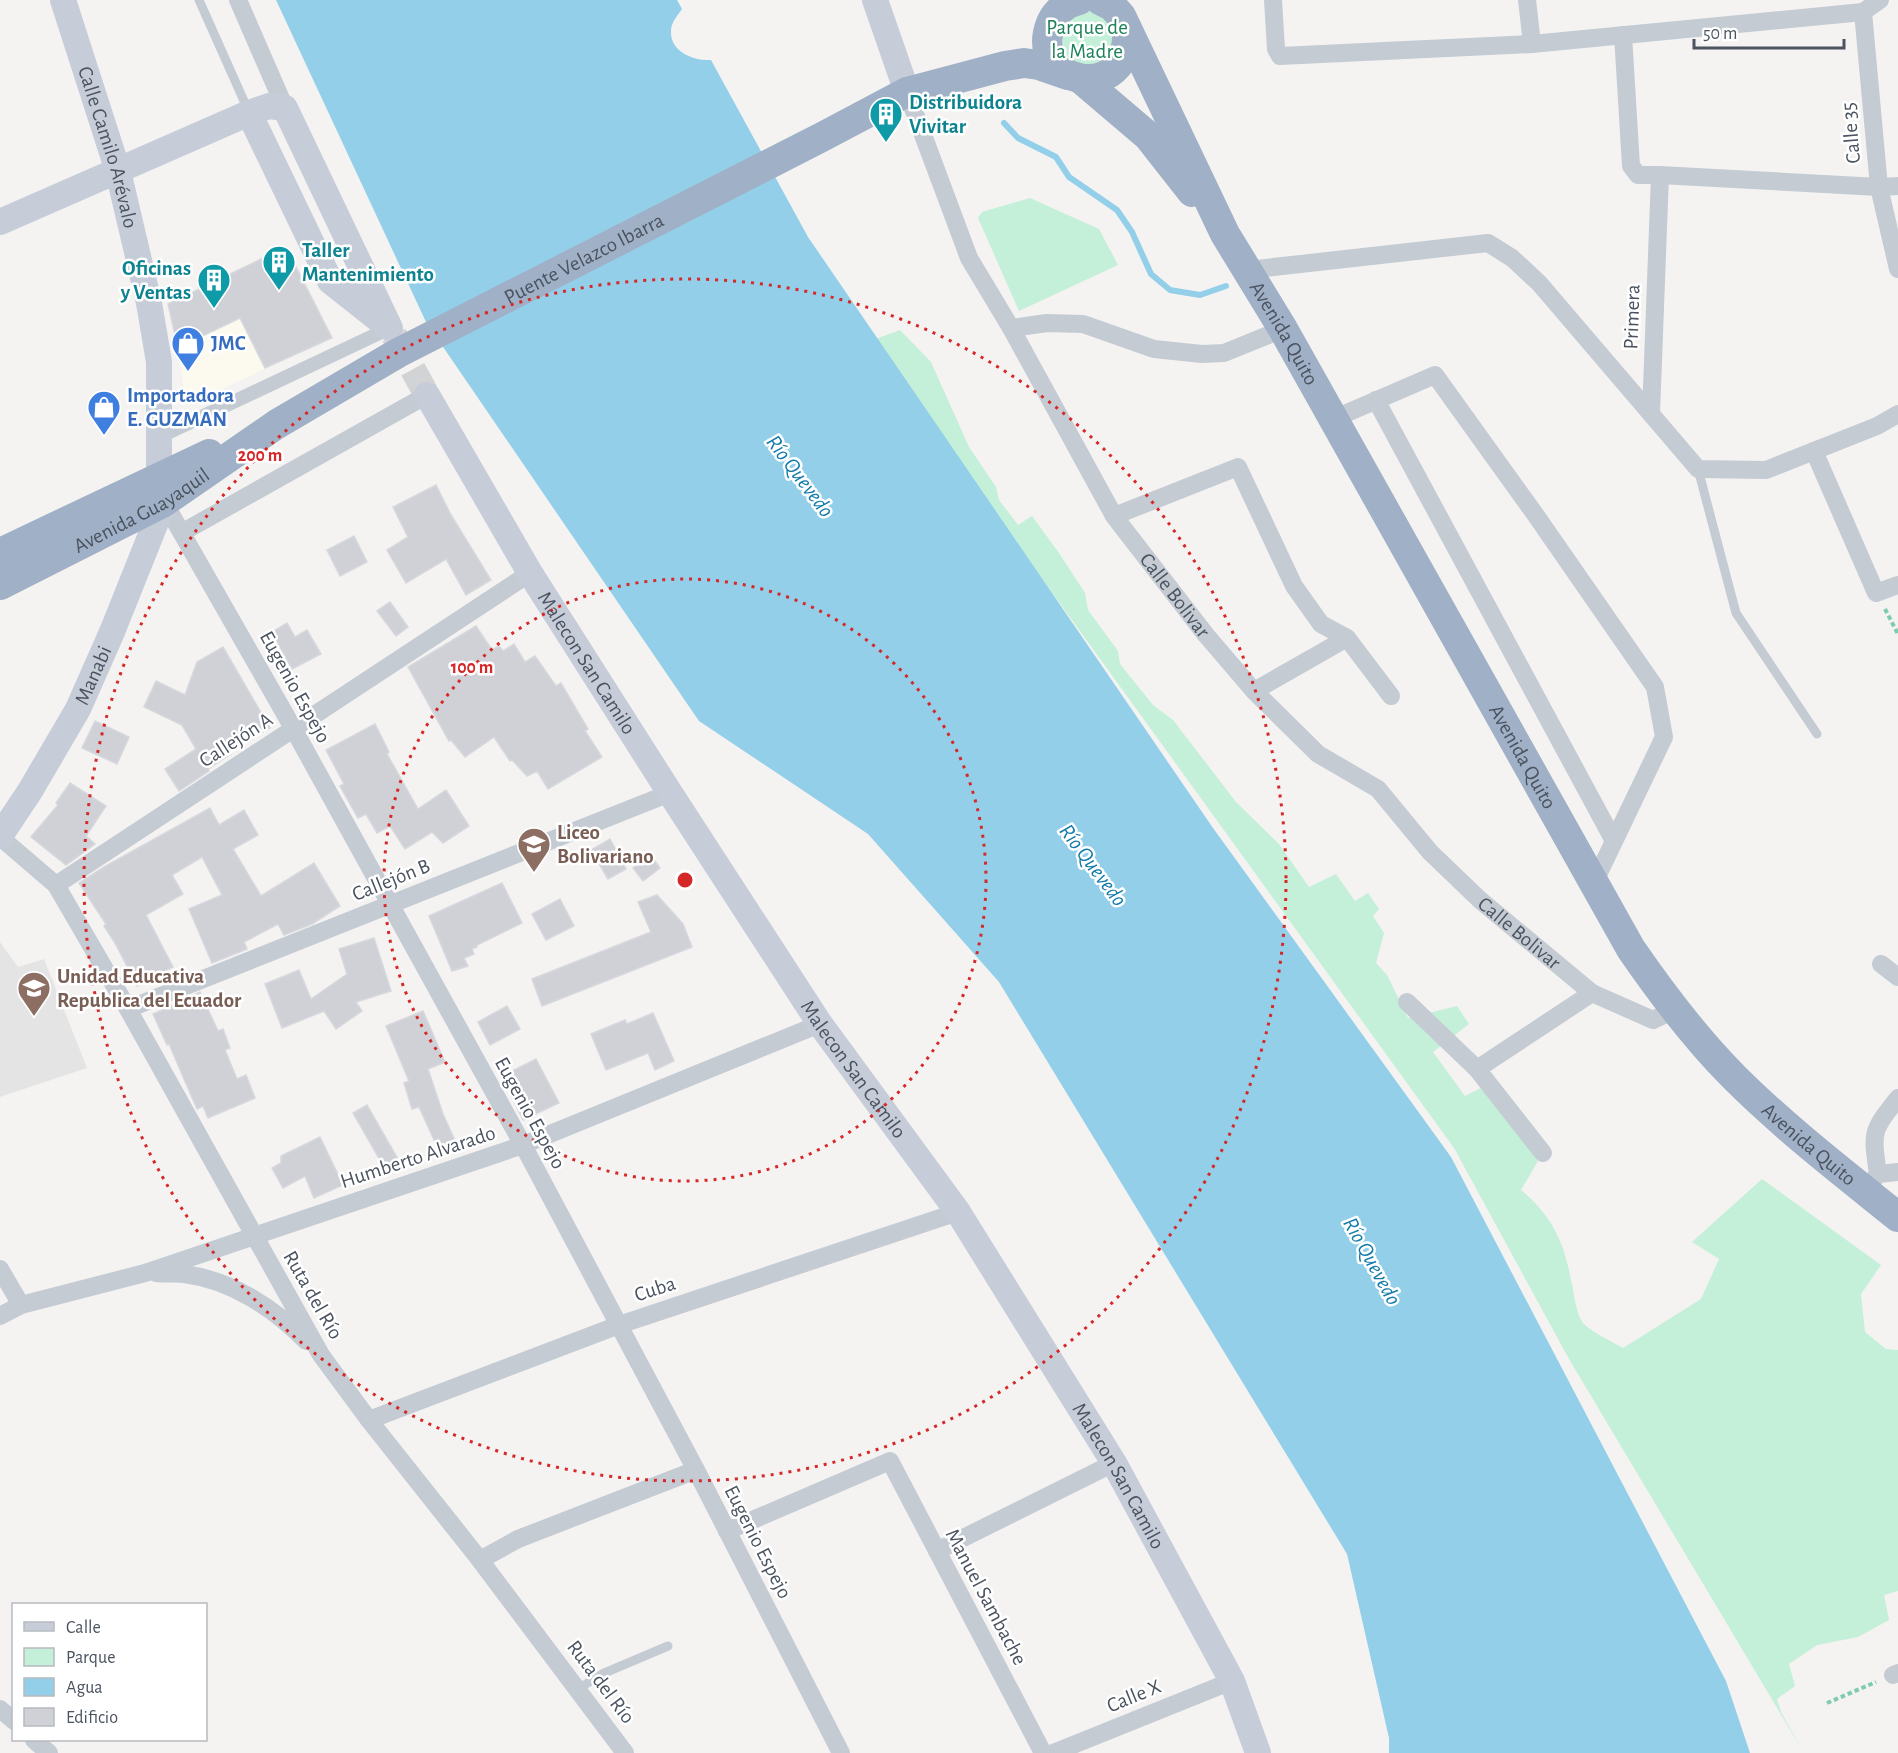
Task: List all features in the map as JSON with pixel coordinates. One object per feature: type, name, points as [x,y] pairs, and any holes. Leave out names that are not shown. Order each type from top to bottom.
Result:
[{"type":"highway","points":[[1074,77],[1058,67],[1047,44],[1048,31],[1053,19],[1061,9],[1079,0]]},
{"type":"highway","points":[[985,72],[1024,63],[1038,65],[1074,77],[1100,77],[1117,68],[1125,56],[1128,43],[1112,9]]},
{"type":"highway","name":"Avenida Quito","points":[[1112,9],[1225,234],[1283,329],[1631,949],[1674,1010],[1733,1076],[1791,1130],[1871,1182],[1898,1217]]},
{"type":"highway","points":[[985,72],[1028,48],[1048,31]]},
{"type":"highway","name":"Puente Velazco Ibarra","points":[[346,382],[907,92],[985,72]]},
{"type":"highway","name":"Avenida Quito","points":[[1074,77],[1148,136],[1225,234]]},
{"type":"highway","name":"Avenida Guayaquil","points":[[0,585],[346,382]]},
{"type":"highway","name":"Avenida Guayaquil","points":[[0,553],[161,489]]},
{"type":"main road","name":"Calle Camilo Arévalo","points":[[63,0],[118,171],[149,303],[159,362],[161,489]]},
{"type":"main road","name":"Calle Bolivar","points":[[874,0],[907,92]]},
{"type":"main road","points":[[0,222],[249,113],[269,106],[285,108],[390,328]]},
{"type":"main road","points":[[249,113],[330,281],[390,328]]},
{"type":"main road","name":"Malecon San Camilo","points":[[428,395],[530,573],[670,793],[820,1023],[958,1212],[1114,1462],[1232,1681],[1258,1753]]},
{"type":"main road","name":"Manabi","points":[[0,837],[78,709],[112,632],[161,489]]},
{"type":"street","points":[[238,0],[285,108]]},
{"type":"street","points":[[1273,0],[1276,49],[1280,56],[1532,44],[1863,12],[1880,0]]},
{"type":"street","points":[[1527,0],[1532,44]]},
{"type":"street","name":"Calle 35","points":[[1863,12],[1879,187],[1898,270]]},
{"type":"street","points":[[1623,35],[1631,166],[1638,175],[1879,187],[1898,186]]},
{"type":"street","name":"Calle Bolivar","points":[[907,92],[969,258],[1011,328],[1114,516],[1206,635],[1254,690],[1318,754],[1378,789],[1430,852],[1480,900],[1592,993],[1653,1020],[1674,1010]]},
{"type":"street","name":"Primera","points":[[1651,414],[1660,175]]},
{"type":"street","points":[[1247,270],[1488,243],[1512,258],[1539,283],[1698,469],[1766,470],[1877,426],[1898,414]]},
{"type":"street","points":[[1011,328],[1047,323],[1083,324],[1154,349],[1202,354],[1224,354],[1283,329]]},
{"type":"street","points":[[159,437],[390,328]]},
{"type":"street","points":[[1333,419],[1435,375],[1538,517],[1655,687],[1664,737],[1594,883]]},
{"type":"street","points":[[183,532],[428,395]]},
{"type":"street","points":[[1376,400],[1614,841]]},
{"type":"street","points":[[1814,451],[1876,593],[1898,585]]},
{"type":"street","points":[[1114,516],[1238,467],[1294,586],[1321,624],[1347,638],[1391,696]]},
{"type":"street","name":"Eugenio Espejo","points":[[161,489],[619,1325],[841,1753]]},
{"type":"street","name":"Callejón A","points":[[56,885],[530,573]]},
{"type":"street","points":[[1254,690],[1347,638]]},
{"type":"street","name":"Callejón B","points":[[128,1009],[670,793]]},
{"type":"street","name":"Ruta del Río","points":[[0,837],[56,885],[128,1009],[321,1355],[369,1420],[480,1560],[625,1753]]},
{"type":"street","points":[[1881,964],[1898,977]]},
{"type":"street","points":[[1477,1069],[1592,993]]},
{"type":"street","points":[[1407,1002],[1477,1069],[1543,1153]]},
{"type":"street","name":"Humberto Alvarado","points":[[0,1316],[21,1305],[145,1273],[522,1145],[820,1023]]},
{"type":"street","points":[[1898,1098],[1877,1124],[1871,1182],[1898,1172]]},
{"type":"street","name":"Cuba","points":[[369,1420],[619,1325],[958,1212]]},
{"type":"street","points":[[0,1269],[21,1305]]},
{"type":"street","points":[[145,1273],[184,1274],[209,1280],[240,1292],[268,1307],[321,1355]]},
{"type":"street","name":"Manuel Sambache","points":[[727,1531],[890,1461],[1043,1753]]},
{"type":"street","points":[[937,1551],[1114,1462]]},
{"type":"street","points":[[480,1560],[518,1539],[696,1470]]},
{"type":"street","name":"Calle X","points":[[1053,1753],[1232,1681]]},
{"type":"street","points":[[0,1709],[12,1719]]},
{"type":"street","points":[[35,1741],[49,1753]]},
{"type":"lane","points":[[199,0],[249,113]]},
{"type":"lane","points":[[1698,469],[1736,613],[1817,734]]},
{"type":"lane","points":[[578,1689],[602,1674],[668,1646]]},
{"type":"path","points":[[1876,593],[1898,634]]},
{"type":"path","points":[[1827,1703],[1896,1674]]},
{"type":"shaded area","points":[[286,247],[332,338],[187,405],[168,304]]},
{"type":"shaded area","name":"Unidad Educativa Republica del Ecuador","points":[[0,942],[18,967],[44,959],[87,1068],[0,1097]]},
{"type":"green space","name":"Parque de la Madre","points":[[1095,10],[1115,29],[1112,56],[1086,69],[1061,54],[1060,25],[1075,11]]},
{"type":"green space","points":[[1030,198],[1099,229],[1118,265],[1019,311],[978,218],[982,212]]},
{"type":"green space","points":[[900,330],[931,362],[969,447],[996,487],[999,500],[1018,525],[1032,516],[1085,593],[1088,610],[1118,651],[1120,664],[1153,705],[1173,720],[1236,802],[1279,844],[1309,887],[1336,874],[1355,901],[1368,893],[1379,909],[1373,916],[1384,933],[1376,963],[1387,975],[1408,1018],[1457,1006],[1469,1024],[1433,1052],[1465,1096],[1487,1085],[1538,1161],[1521,1190],[1540,1209],[1555,1230],[1568,1266],[1577,1309],[1581,1320],[1587,1327],[1623,1348],[1701,1299],[1719,1259],[1692,1242],[1762,1179],[1881,1265],[1861,1294],[1865,1332],[1886,1349],[1898,1350],[1898,1591],[1884,1595],[1889,1620],[1858,1637],[1817,1645],[1789,1664],[1795,1686],[1777,1699],[1781,1712],[1804,1753],[1569,1359],[1454,1148],[870,341]]},
{"type":"water","name":"Río Quevedo","points":[[276,0],[677,0],[682,9],[671,28],[674,45],[691,57],[711,60],[808,237],[1213,828],[1451,1157],[1726,1681],[1750,1753],[1389,1753],[1389,1738],[1347,1554],[999,982],[868,834],[699,721],[426,322]]},
{"type":"building","name":"Taller Mantenimiento","points":[[286,247],[332,338],[265,368],[240,318],[194,340],[177,344],[168,304]]},
{"type":"building","points":[[436,485],[451,515],[491,580],[466,595],[446,559],[406,583],[387,550],[408,537],[393,507]]},
{"type":"building","points":[[354,536],[367,562],[340,576],[327,550]]},
{"type":"building","points":[[390,602],[408,627],[396,636],[377,611]]},
{"type":"building","points":[[287,623],[295,637],[307,630],[321,654],[292,669],[272,632]]},
{"type":"building","points":[[476,626],[492,650],[499,646],[503,651],[514,644],[525,662],[535,656],[556,686],[561,683],[588,729],[585,731],[602,757],[548,789],[537,771],[527,776],[512,760],[510,761],[494,737],[465,757],[451,740],[449,741],[408,667]]},
{"type":"building","points":[[223,647],[270,728],[229,751],[231,754],[179,791],[165,769],[196,749],[182,725],[144,707],[156,681],[185,695],[197,662]]},
{"type":"building","points":[[95,721],[129,737],[117,764],[82,748]]},
{"type":"building","points":[[375,724],[389,752],[387,754],[418,809],[446,790],[469,826],[443,843],[432,832],[405,849],[390,826],[377,833],[366,814],[358,818],[340,786],[344,784],[326,750]]},
{"type":"building","points":[[70,783],[106,806],[86,836],[95,844],[66,865],[31,837],[58,805],[56,803]]},
{"type":"building","points":[[210,808],[219,825],[244,810],[258,835],[233,849],[261,896],[314,863],[340,906],[312,924],[284,935],[278,924],[244,942],[247,949],[212,963],[189,909],[222,895],[202,857],[172,875],[183,894],[146,915],[173,967],[137,986],[104,926],[106,924],[79,883]]},
{"type":"building","points":[[610,839],[626,869],[608,879],[591,850]]},
{"type":"building","points":[[651,855],[660,868],[643,881],[633,868]]},
{"type":"building","points":[[502,883],[522,923],[477,945],[472,949],[474,954],[464,958],[468,966],[452,971],[429,916]]},
{"type":"building","points":[[657,895],[683,924],[692,947],[542,1006],[532,979],[651,932],[638,902]]},
{"type":"building","points":[[560,899],[574,926],[546,940],[532,914]]},
{"type":"building","points":[[374,938],[391,991],[356,1002],[362,1011],[336,1029],[324,1011],[282,1028],[265,984],[299,970],[311,999],[347,974],[339,949]]},
{"type":"building","points":[[200,992],[218,1031],[223,1029],[230,1048],[225,1050],[237,1079],[246,1075],[255,1098],[208,1118],[203,1106],[197,1109],[169,1044],[167,1045],[153,1014]]},
{"type":"building","points":[[507,1006],[520,1029],[490,1045],[478,1022]]},
{"type":"building","points":[[423,1011],[445,1062],[428,1069],[443,1114],[457,1145],[440,1153],[419,1107],[412,1109],[404,1083],[409,1081],[386,1026]]},
{"type":"building","points":[[653,1013],[674,1061],[655,1070],[648,1053],[606,1070],[591,1034],[625,1020],[627,1024]]},
{"type":"building","points":[[536,1059],[559,1103],[523,1120],[502,1076]]},
{"type":"building","points":[[367,1105],[398,1159],[384,1167],[353,1113]]},
{"type":"building","points":[[320,1137],[343,1185],[314,1198],[305,1176],[283,1188],[272,1168],[281,1163],[281,1156]]},
{"type":"waterway","points":[[1004,123],[1018,138],[1056,157],[1069,177],[1117,210],[1132,232],[1151,274],[1170,290],[1200,295],[1226,286]]},
{"type":"tunnel","points":[[394,335],[427,395]]},
{"type":"place","name":"Distribuidora Vivitar","points":[[886,143]]},
{"type":"place","name":"Taller Mantenimiento","points":[[279,291]]},
{"type":"place","name":"Oficinas y Ventas","points":[[214,309]]},
{"type":"place","name":"JMC","points":[[188,372]]},
{"type":"place","name":"Importadora E. GUZMAN","points":[[104,436]]},
{"type":"place","name":"Liceo Bolivariano","points":[[534,873]]},
{"type":"place","name":"Unidad Educativa Republica del Ecuador","points":[[34,1017]]}]
